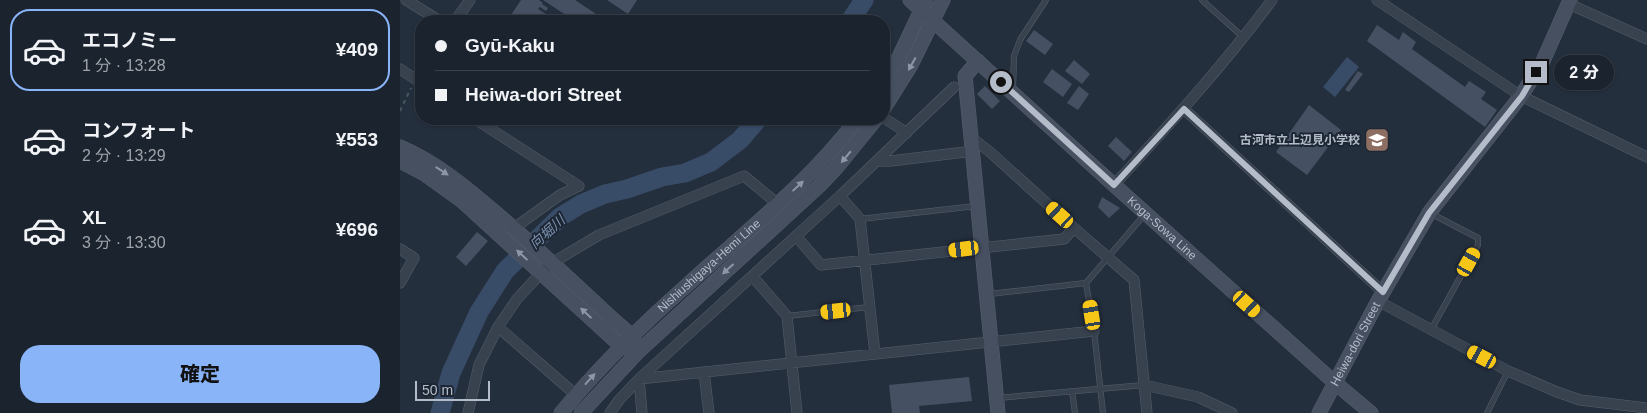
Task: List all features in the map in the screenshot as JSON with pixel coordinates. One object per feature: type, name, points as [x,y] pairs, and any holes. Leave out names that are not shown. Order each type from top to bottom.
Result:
[{"type":"main road","name":"Koga-Sowa Line","points":[[910,0],[924,5],[934,21],[1146,214],[1371,413]]},
{"type":"main road","points":[[890,98],[911,65],[934,21],[942,0]]},
{"type":"main road","name":"Heiwa-dori Street","points":[[1319,413],[1380,297],[1429,213],[1522,96],[1543,61],[1570,2]]},
{"type":"main road","points":[[890,72],[924,5]]},
{"type":"main road","points":[[978,61],[965,76],[998,413]]},
{"type":"main road","name":"Nishiushigaya-Hemi Line","points":[[561,413],[632,336],[685,286],[778,204],[813,170],[853,125]]},
{"type":"main road","name":"Nishiushigaya-Hemi Line","points":[[581,413],[639,351],[820,186],[871,125]]},
{"type":"main road","points":[[400,147],[448,174],[516,230],[632,336],[639,351]]},
{"type":"main road","points":[[400,161],[424,173],[462,201],[622,346],[639,351]]},
{"type":"street","points":[[406,0],[430,15]]},
{"type":"street","points":[[459,15],[470,0]]},
{"type":"street","points":[[1114,185],[1184,109],[1244,38],[1272,0]]},
{"type":"street","points":[[1377,0],[1522,96],[1647,157]]},
{"type":"street","points":[[1570,2],[1647,39]]},
{"type":"street","points":[[400,69],[415,79]]},
{"type":"street","points":[[610,413],[619,400],[639,379],[878,161],[954,87]]},
{"type":"street","points":[[1184,109],[1380,297],[1431,330],[1508,371],[1557,392],[1580,400],[1647,408]]},
{"type":"street","points":[[890,122],[907,133]]},
{"type":"street","points":[[484,125],[579,186],[560,195],[516,230]]},
{"type":"street","points":[[878,161],[972,145],[990,152],[1134,280],[1147,413]]},
{"type":"street","points":[[468,413],[480,365],[498,327],[517,299],[540,271],[551,262],[606,232],[744,176],[778,204]]},
{"type":"street","points":[[840,196],[860,219],[874,354]]},
{"type":"street","points":[[796,236],[821,265],[1064,239],[1074,228]]},
{"type":"street","points":[[400,249],[414,258],[400,283]]},
{"type":"street","points":[[752,276],[787,316],[796,413]]},
{"type":"street","points":[[498,327],[576,395]]},
{"type":"street","points":[[639,379],[1094,331]]},
{"type":"street","points":[[704,372],[709,413]]},
{"type":"street","points":[[639,379],[642,413]]},
{"type":"street","points":[[1144,385],[1198,397],[1232,413]]},
{"type":"lane","points":[[1013,92],[1014,56],[1020,40],[1046,0]]},
{"type":"lane","points":[[1202,0],[1244,38]]},
{"type":"lane","points":[[860,219],[978,206]]},
{"type":"lane","points":[[1429,213],[1478,238],[1478,244],[1431,330]]},
{"type":"lane","points":[[987,294],[1086,283],[1109,259],[1146,214]]},
{"type":"lane","points":[[1086,283],[1094,331],[1103,413]]},
{"type":"lane","points":[[787,316],[870,307]]},
{"type":"lane","points":[[1487,413],[1508,371]]},
{"type":"lane","points":[[996,398],[1144,385]]},
{"type":"lane","points":[[1072,391],[1075,413]]},
{"type":"path","points":[[400,111],[415,86]]},
{"type":"water","points":[[1347,57],[1359,67],[1335,97],[1323,87]]},
{"type":"building","points":[[521,0],[539,0],[548,8],[546,11],[540,7],[538,9],[547,15],[511,15]]},
{"type":"building","points":[[543,0],[575,0],[598,15],[566,15]]},
{"type":"building","points":[[607,0],[637,0],[628,14]]},
{"type":"building","points":[[1377,25],[1399,40],[1403,32],[1416,42],[1412,49],[1465,87],[1469,81],[1486,92],[1481,99],[1497,110],[1485,127],[1367,41]]},
{"type":"building","points":[[1034,30],[1053,44],[1045,55],[1026,41]]},
{"type":"building","points":[[1074,60],[1090,74],[1082,84],[1065,71]]},
{"type":"building","points":[[1052,69],[1072,84],[1063,97],[1043,82]]},
{"type":"building","points":[[1358,71],[1363,74],[1349,92],[1345,90]]},
{"type":"building","points":[[985,86],[1000,101],[992,109],[977,94]]},
{"type":"building","points":[[1079,86],[1089,94],[1078,110],[1067,103]]},
{"type":"building","points":[[1309,105],[1341,130],[1307,175],[1276,152]]},
{"type":"building","points":[[1116,137],[1132,152],[1124,161],[1108,146]]},
{"type":"building","points":[[1102,197],[1120,208],[1109,218],[1098,207]]},
{"type":"building","points":[[477,232],[488,241],[466,266],[456,257]]},
{"type":"building","points":[[969,377],[972,401],[919,406],[920,413],[892,413],[889,385]]},
{"type":"waterway","name":"向堀川","points":[[854,15],[864,0]]},
{"type":"waterway","name":"向堀川","points":[[440,413],[451,373],[479,312],[505,271],[560,217],[581,204],[605,194],[662,177],[685,173],[711,162],[740,140],[753,125]]},
{"type":"place","name":"古河市立上辺見小学校","points":[[1377,140]]},
{"type":"route","points":[[1001,82],[1114,185],[1184,109],[1383,292],[1429,213],[1522,96],[1536,72]]}]
